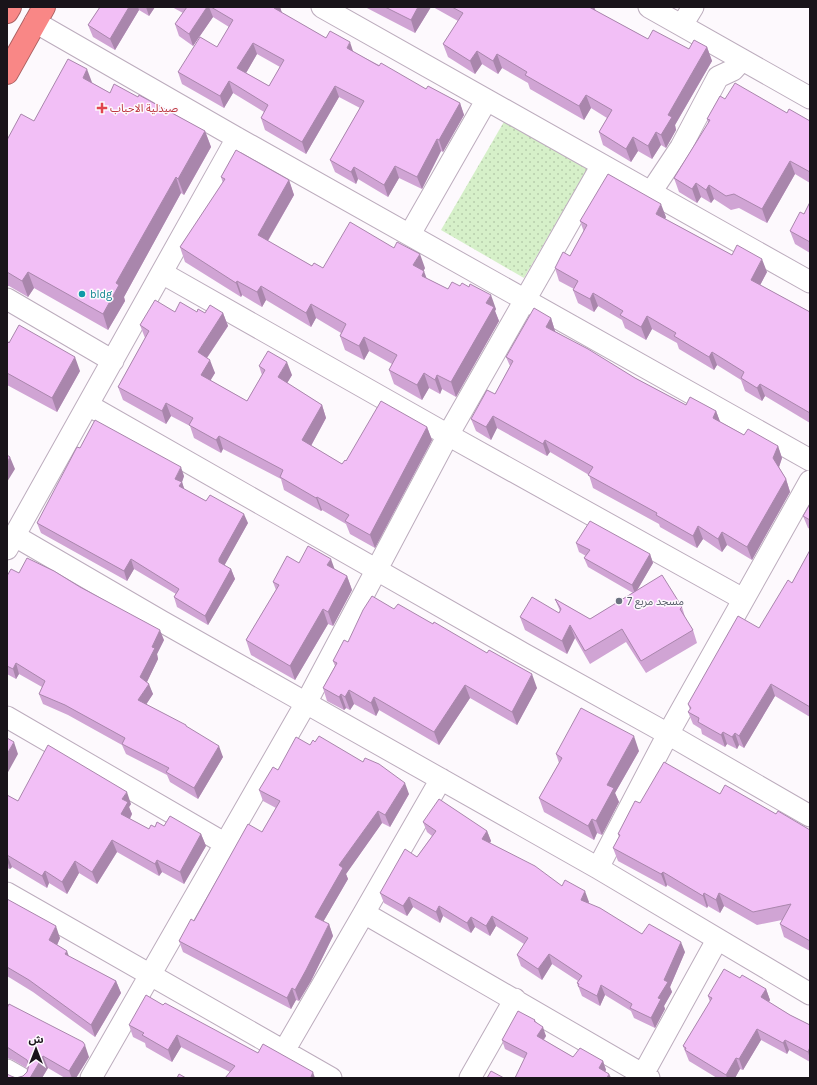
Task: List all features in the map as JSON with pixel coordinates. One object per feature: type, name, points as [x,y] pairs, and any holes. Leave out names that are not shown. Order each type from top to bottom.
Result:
[{"type":"highway","points":[[7,12],[10,7]]},
{"type":"highway","points":[[7,73],[39,15]]},
{"type":"street","points":[[322,7],[486,101],[810,282]]},
{"type":"street","points":[[649,7],[810,98]]},
{"type":"street","points":[[682,25],[693,7]]},
{"type":"street","points":[[39,15],[237,138],[526,299],[810,460]]},
{"type":"street","points":[[651,192],[681,147],[718,77],[733,70],[742,60]]},
{"type":"street","points":[[410,234],[486,101]]},
{"type":"street","points":[[237,138],[11,542],[306,703],[598,868],[810,994]]},
{"type":"street","points":[[91,1078],[224,843],[306,703],[448,435],[602,165]]},
{"type":"street","points":[[162,273],[448,435],[743,599]]},
{"type":"street","points":[[7,298],[112,361]]},
{"type":"street","points":[[88,405],[524,654],[668,734],[808,809]]},
{"type":"street","points":[[598,868],[668,734],[810,481]]},
{"type":"street","points":[[7,716],[224,843]]},
{"type":"street","points":[[284,1051],[440,779]]},
{"type":"street","points":[[7,893],[331,1078]]},
{"type":"street","points":[[364,913],[515,999],[644,1077],[717,940]]},
{"type":"street","points":[[470,1078],[515,999]]},
{"type":"street","points":[[7,1070],[21,1078]]},
{"type":"green space","points":[[505,120],[588,168],[524,278],[441,230]]},
{"type":"building","points":[[100,7],[129,7],[110,39],[88,25]]},
{"type":"building","points":[[187,7],[207,7],[189,34],[175,24]]},
{"type":"building","points":[[211,7],[275,7],[274,8],[326,38],[330,31],[350,42],[347,48],[379,66],[381,63],[426,89],[428,86],[460,103],[439,140],[437,139],[417,177],[395,166],[384,185],[354,167],[351,172],[330,160],[364,101],[335,86],[302,142],[261,118],[268,105],[229,81],[220,96],[178,72],[200,37],[217,47],[233,20]],"holes":[[[253,43],[284,60],[269,86],[237,68]]]},
{"type":"building","points":[[385,7],[418,7],[411,20]]},
{"type":"building","points":[[452,7],[589,7],[648,39],[653,30],[689,49],[694,40],[707,47],[668,115],[672,117],[661,135],[656,132],[648,146],[633,137],[626,149],[599,132],[612,110],[586,95],[579,106],[525,75],[527,72],[497,54],[493,61],[477,51],[470,61],[443,44],[463,13]]},
{"type":"building","points":[[68,59],[87,69],[83,78],[110,93],[114,84],[138,97],[139,95],[205,131],[178,179],[176,177],[116,283],[119,285],[103,314],[28,272],[22,281],[7,272],[7,140],[21,114],[34,121]]},
{"type":"building","points":[[735,83],[787,113],[789,109],[810,121],[810,172],[790,161],[762,209],[734,194],[726,196],[709,185],[706,190],[696,183],[692,189],[674,178],[710,120],[707,119],[720,96],[725,99]]},
{"type":"building","points":[[236,150],[289,180],[258,235],[312,266],[314,263],[323,268],[350,222],[394,248],[397,242],[420,254],[413,265],[424,271],[422,276],[448,289],[452,282],[460,286],[462,283],[469,287],[470,284],[491,295],[486,303],[494,307],[451,382],[437,375],[435,380],[424,373],[417,385],[389,370],[397,355],[364,337],[359,346],[340,336],[346,324],[311,304],[306,313],[261,286],[257,292],[237,281],[236,283],[180,247],[225,179],[221,177]]},
{"type":"building","points":[[608,174],[661,204],[656,214],[732,255],[737,245],[762,259],[751,280],[810,312],[810,413],[760,384],[757,388],[741,378],[744,372],[712,352],[709,357],[674,336],[676,333],[647,316],[641,327],[620,315],[623,311],[593,293],[590,299],[573,290],[578,281],[555,268],[563,252],[570,256],[587,225],[580,221]]},
{"type":"building","points":[[810,202],[810,242],[790,231],[800,212],[804,214]]},
{"type":"building","points":[[155,300],[175,312],[180,302],[197,312],[198,309],[205,313],[210,305],[223,313],[198,352],[210,360],[201,375],[247,401],[265,370],[259,366],[268,351],[287,362],[278,377],[322,405],[302,440],[342,464],[345,460],[346,461],[381,401],[427,427],[370,535],[345,521],[349,515],[280,477],[283,470],[219,436],[216,440],[189,425],[193,418],[166,403],[162,411],[118,387],[149,331],[140,325]]},
{"type":"building","points":[[534,308],[551,318],[546,327],[588,349],[635,378],[686,405],[690,397],[716,411],[713,418],[744,435],[748,429],[778,446],[773,458],[786,479],[747,547],[722,532],[718,539],[698,526],[693,536],[656,515],[657,513],[588,475],[593,467],[545,440],[543,444],[493,416],[486,427],[471,419],[487,390],[495,394],[513,361],[506,357]]},
{"type":"building","points":[[19,325],[75,357],[52,398],[7,373],[7,341],[9,343]]},
{"type":"building","points":[[95,420],[181,467],[175,479],[182,482],[179,486],[206,501],[210,495],[244,514],[219,559],[219,562],[231,569],[205,616],[174,597],[179,589],[131,559],[124,571],[37,523],[77,447],[80,448]]},
{"type":"building","points":[[7,455],[10,457],[7,463]]},
{"type":"building","points":[[810,504],[810,520],[803,516]]},
{"type":"building","points":[[590,521],[650,554],[632,585],[584,558],[590,550],[576,543]]},
{"type":"building","points":[[308,546],[331,559],[327,565],[347,576],[328,612],[323,609],[290,666],[246,640],[279,585],[273,582],[287,556],[299,563]]},
{"type":"building","points":[[810,550],[810,707],[771,684],[739,736],[735,733],[732,737],[723,732],[721,735],[698,722],[699,718],[688,712],[691,708],[688,704],[738,616],[759,628],[788,580],[792,583]]},
{"type":"building","points":[[27,558],[54,571],[80,587],[160,630],[152,647],[155,648],[140,677],[149,684],[138,700],[186,725],[219,746],[194,788],[166,772],[169,768],[122,744],[125,738],[65,705],[39,694],[45,681],[16,663],[13,669],[7,666],[7,576],[11,569],[19,573]]},
{"type":"building","points":[[662,575],[682,607],[680,609],[693,630],[641,661],[622,629],[585,651],[570,625],[562,641],[520,617],[532,597],[559,613],[561,609],[555,599],[590,619]]},
{"type":"building","points":[[372,596],[394,609],[398,604],[433,624],[434,622],[487,653],[489,650],[532,674],[512,712],[465,685],[434,732],[374,697],[371,703],[349,690],[345,697],[341,694],[339,697],[323,688],[337,663],[333,661],[344,640],[348,642],[363,610]]},
{"type":"building","points":[[581,708],[634,736],[607,785],[614,788],[596,821],[592,819],[588,826],[539,798],[562,758],[556,754]]},
{"type":"building","points":[[319,736],[363,762],[365,758],[379,764],[405,783],[385,815],[378,811],[339,865],[343,868],[315,917],[329,924],[295,990],[292,988],[287,998],[179,941],[191,919],[194,921],[248,824],[262,832],[280,801],[259,790],[273,767],[278,770],[296,737],[310,745],[313,740],[315,742]]},
{"type":"building","points":[[7,738],[14,742],[7,754]]},
{"type":"building","points":[[48,745],[127,792],[122,799],[128,802],[121,814],[149,829],[151,825],[155,827],[157,822],[164,826],[170,816],[201,834],[180,872],[157,860],[155,864],[112,840],[92,872],[75,861],[62,882],[45,871],[42,876],[7,855],[7,795],[18,801]]},
{"type":"building","points":[[664,762],[720,794],[725,785],[776,814],[778,811],[810,830],[810,941],[780,924],[791,904],[753,912],[719,893],[716,900],[704,893],[703,896],[663,872],[661,874],[613,848],[620,835],[618,834],[635,801],[640,803]]},
{"type":"building","points":[[439,799],[487,831],[482,839],[535,866],[562,886],[565,880],[585,891],[581,900],[600,908],[642,934],[649,924],[681,942],[664,980],[668,982],[658,998],[661,999],[651,1018],[630,1008],[632,1004],[601,985],[597,996],[578,986],[579,984],[577,983],[582,976],[549,954],[538,969],[517,955],[528,938],[492,916],[486,926],[471,917],[467,923],[439,906],[436,912],[409,897],[403,906],[380,893],[405,849],[417,857],[436,831],[423,822]]},
{"type":"building","points":[[7,899],[56,926],[49,940],[67,951],[65,954],[116,981],[91,1025],[29,980],[7,967]]},
{"type":"building","points":[[724,969],[740,978],[742,975],[766,989],[761,997],[790,1015],[810,1025],[810,1047],[808,1052],[785,1040],[783,1043],[757,1029],[739,1059],[736,1058],[726,1075],[685,1050],[686,1048],[683,1046],[712,998],[708,996]]},
{"type":"building","points":[[146,995],[163,1005],[165,1003],[258,1053],[263,1044],[313,1072],[312,1078],[225,1078],[235,1066],[177,1035],[168,1050],[142,1035],[144,1033],[129,1025]]},
{"type":"building","points":[[9,1004],[83,1042],[85,1045],[69,1071],[43,1056],[30,1078],[16,1078],[23,1076],[27,1072],[29,1065],[27,1060],[7,1047],[7,1008]]},
{"type":"building","points":[[518,1011],[535,1020],[534,1021],[543,1027],[537,1036],[573,1057],[580,1048],[603,1061],[599,1068],[609,1074],[607,1078],[515,1078],[527,1053],[502,1040]]},
{"type":"building","points":[[491,1071],[504,1078],[487,1078]]},
{"type":"building","points":[[7,1074],[11,1076],[16,1078],[7,1078]]},
{"type":"building","points":[[179,1074],[186,1078],[177,1078]]},
{"type":"place","name":"صيدلية الاحباب","points":[[102,108]]},
{"type":"place","name":"bldg","points":[[82,294]]},
{"type":"place","name":"مسجد مربع 7","points":[[619,601]]}]
